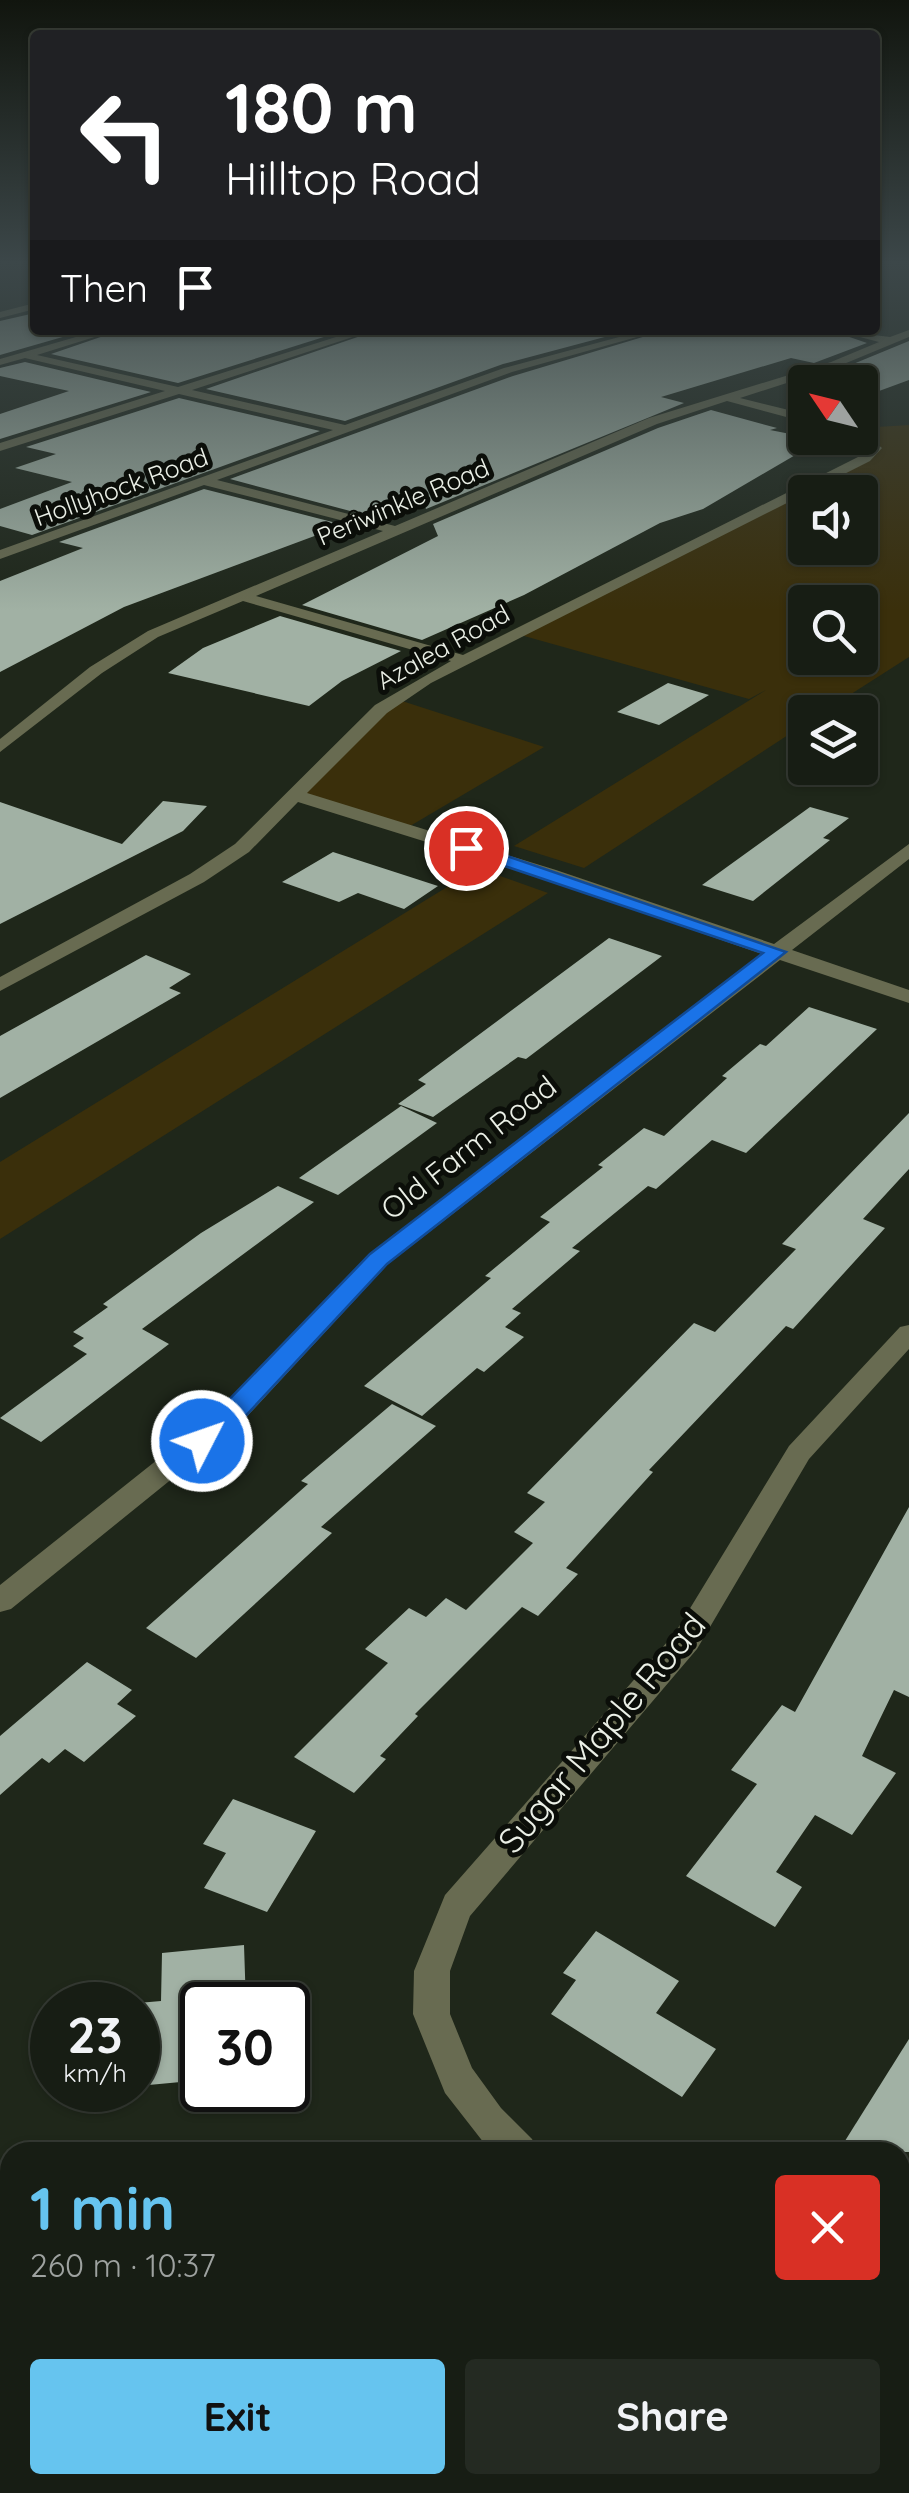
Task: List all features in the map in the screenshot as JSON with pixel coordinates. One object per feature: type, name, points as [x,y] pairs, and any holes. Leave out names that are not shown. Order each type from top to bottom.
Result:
[{"type":"street","points":[[125,378],[346,429]]},
{"type":"street","points":[[0,448],[214,378]]},
{"type":"street","name":"Hollyhock Road","points":[[1,554],[485,378]]},
{"type":"street","name":"Periwinkle Road","points":[[0,748],[126,650],[241,596],[653,421],[780,378]]},
{"type":"street","points":[[724,397],[788,414]]},
{"type":"street","name":"Azalea Road","points":[[0,985],[198,878],[253,839],[381,709],[465,660],[869,455]]},
{"type":"street","points":[[204,481],[396,530]]},
{"type":"street","points":[[241,596],[465,660]]},
{"type":"street","points":[[296,796],[549,874],[909,997]]},
{"type":"street","name":"Old Farm Road","points":[[0,1601],[231,1416],[378,1259],[909,850]]},
{"type":"street","name":"Sugar Maple Road","points":[[508,2142],[475,2107],[434,2030],[429,1992],[437,1950],[457,1906],[686,1641],[800,1453],[909,1333]]},
{"type":"shaded area","points":[[909,425],[909,657],[850,695],[788,695],[788,735],[584,868],[514,846],[766,690],[749,699],[517,634],[788,495],[788,565],[878,565],[878,475],[828,475],[867,455],[878,455],[878,427]]},
{"type":"shaded area","points":[[396,699],[544,747],[405,829],[296,796]]},
{"type":"shaded area","points":[[478,868],[548,893],[0,1239],[0,1162]]},
{"type":"building","points":[[11,378],[94,378],[151,392],[0,439],[0,414],[69,391]]},
{"type":"building","points":[[158,378],[193,378],[178,383]]},
{"type":"building","points":[[237,378],[463,378],[345,421],[206,389]]},
{"type":"building","points":[[507,378],[723,378],[661,397],[684,403],[426,509],[421,496],[369,516],[230,479]]},
{"type":"building","points":[[878,378],[909,380],[878,391]]},
{"type":"building","points":[[179,398],[320,431],[32,535],[0,526],[0,509],[72,482],[15,468],[56,454],[26,447]]},
{"type":"building","points":[[711,410],[788,434],[788,455],[795,455],[703,509],[660,523],[524,595],[422,640],[302,605],[438,536],[433,524],[658,428]]},
{"type":"building","points":[[204,489],[344,525],[124,607],[0,672],[0,581],[83,548],[59,542]]},
{"type":"building","points":[[280,616],[401,651],[342,681],[309,706],[168,673],[203,648]]},
{"type":"building","points":[[668,683],[709,695],[659,725],[617,712]]},
{"type":"building","points":[[163,801],[207,806],[183,831],[0,924],[0,802],[122,844]]},
{"type":"building","points":[[810,807],[849,818],[823,838],[830,840],[753,901],[702,885]]},
{"type":"building","points":[[333,852],[438,886],[404,909],[358,893],[339,902],[282,882]]},
{"type":"building","points":[[609,938],[662,956],[526,1059],[518,1057],[433,1117],[398,1104],[426,1084],[418,1080]]},
{"type":"building","points":[[146,955],[191,974],[169,988],[181,993],[0,1098],[0,1036]]},
{"type":"building","points":[[809,1007],[877,1029],[746,1153],[712,1140],[656,1189],[648,1186],[572,1248],[580,1251],[512,1309],[521,1313],[505,1327],[524,1337],[484,1372],[477,1368],[422,1416],[364,1386],[491,1278],[485,1276],[550,1222],[540,1217],[603,1167],[598,1165],[644,1128],[664,1136],[727,1078],[722,1076],[760,1044],[766,1046]]},
{"type":"building","points":[[401,1106],[437,1123],[338,1195],[299,1178]]},
{"type":"building","points":[[909,1113],[909,1169],[863,1219],[885,1228],[793,1329],[786,1326],[649,1470],[653,1472],[566,1568],[578,1574],[538,1616],[522,1607],[415,1714],[418,1716],[380,1756],[386,1759],[354,1793],[294,1757],[388,1663],[365,1649],[409,1608],[426,1617],[446,1598],[466,1610],[533,1543],[514,1532],[545,1502],[527,1493],[694,1323],[715,1332],[796,1249],[782,1244]]},
{"type":"building","points":[[278,1186],[314,1202],[142,1329],[169,1344],[41,1442],[0,1418],[87,1354],[73,1346],[84,1338],[73,1332],[108,1307],[103,1304],[201,1233]]},
{"type":"building","points":[[392,1404],[436,1426],[321,1527],[332,1533],[196,1658],[146,1628],[308,1484],[301,1481]]},
{"type":"building","points":[[909,1507],[909,1697],[894,1690],[862,1756],[896,1773],[852,1835],[815,1815],[776,1872],[802,1887],[775,1927],[686,1876],[757,1784],[731,1770],[782,1705],[795,1712]]},
{"type":"building","points":[[87,1662],[132,1690],[117,1704],[136,1716],[84,1762],[65,1749],[49,1763],[42,1758],[0,1795],[0,1736]]},
{"type":"building","points":[[233,1799],[316,1831],[267,1912],[204,1888],[226,1853],[203,1844]]},
{"type":"building","points":[[596,1931],[679,1981],[656,2013],[716,2049],[682,2097],[551,2014],[576,1980],[563,1973]]},
{"type":"building","points":[[244,1945],[245,1982],[180,1982],[180,2082],[160,2084],[160,2001],[162,1953]]},
{"type":"building","points":[[909,2039],[909,2142],[844,2142]]},
{"type":"route","points":[[202,1441],[231,1416],[378,1259],[777,952],[466,848]]}]
